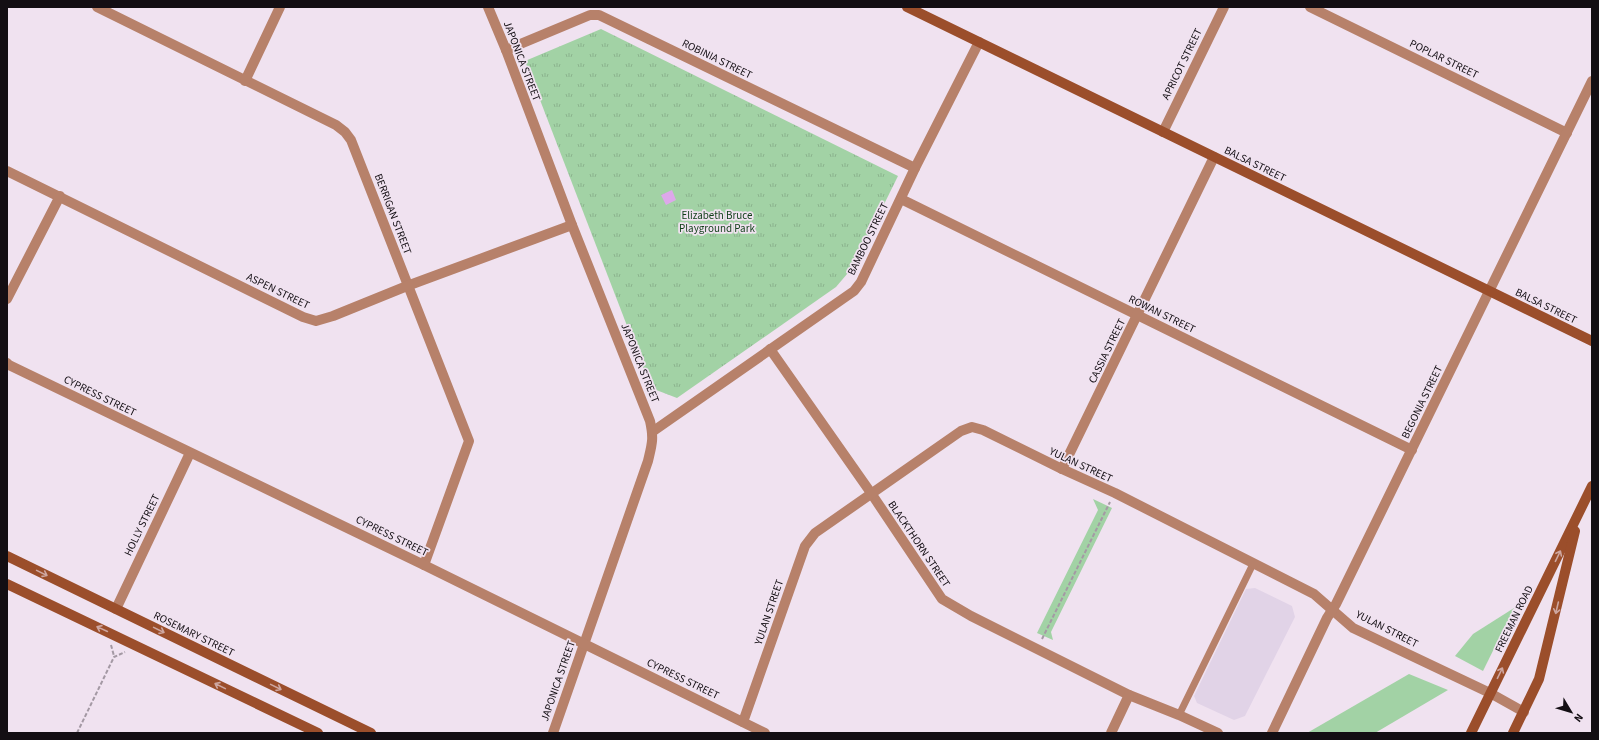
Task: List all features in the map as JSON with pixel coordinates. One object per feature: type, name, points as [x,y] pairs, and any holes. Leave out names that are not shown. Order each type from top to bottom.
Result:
[{"type":"street","name":"BERRIGAN STREET","points":[[97,7],[244,81],[336,125],[345,132],[351,140],[469,441],[424,565]]},
{"type":"street","points":[[244,81],[280,7]]},
{"type":"street","name":"JAPONICA STREET","points":[[488,7],[506,50],[572,225],[650,421],[653,441],[648,462],[553,733]]},
{"type":"street","name":"BALSA STREET","points":[[907,7],[1592,342]]},
{"type":"street","name":"APRICOT STREET","points":[[1163,132],[1224,7]]},
{"type":"street","name":"POPLAR STREET","points":[[1310,7],[1567,133]]},
{"type":"street","name":"ROBINIA STREET","points":[[506,50],[590,15],[599,15],[915,168]]},
{"type":"street","name":"BAMBOO STREET","points":[[652,432],[854,291],[861,282],[915,168],[979,42]]},
{"type":"street","name":"BEGONIA STREET","points":[[1272,733],[1326,618],[1336,604],[1592,81]]},
{"type":"street","name":"CASSIA STREET","points":[[1062,469],[1214,157]]},
{"type":"street","name":"ASPEN STREET","points":[[7,171],[303,318],[316,321],[333,316],[407,286],[572,225]]},
{"type":"street","points":[[7,299],[60,196]]},
{"type":"street","name":"ROWAN STREET","points":[[901,200],[1412,450]]},
{"type":"street","name":"BLACKTHORN STREET","points":[[770,349],[871,493],[942,599],[971,616],[1129,695],[1179,715],[1218,733]]},
{"type":"street","name":"CYPRESS STREET","points":[[7,363],[190,453],[424,565],[765,733]]},
{"type":"street","name":"YULAN STREET","points":[[743,722],[804,546],[815,533],[871,493],[961,431],[972,428],[983,430],[1115,493],[1314,594],[1353,628],[1490,693],[1524,712]]},
{"type":"street","name":"HOLLY STREET","points":[[116,609],[190,453]]},
{"type":"street","name":"FREEMAN ROAD","points":[[1471,733],[1592,486]]},
{"type":"street","name":"FREEMAN ROAD","points":[[1513,733],[1539,679],[1578,515]]},
{"type":"street","name":"ROSEMARY STREET","points":[[7,556],[371,733]]},
{"type":"street","points":[[7,584],[318,733]]},
{"type":"street","points":[[1112,733],[1129,695]]},
{"type":"lane","points":[[1179,715],[1253,564]]},
{"type":"path","points":[[1036,649],[1115,493]]},
{"type":"path","points":[[110,644],[114,657]]},
{"type":"path","points":[[77,733],[114,657],[126,652]]},
{"type":"shaded area","points":[[1255,588],[1292,606],[1295,617],[1245,716],[1234,720],[1197,703],[1194,696],[1246,589]]},
{"type":"green space","name":"Elizabeth Bruce Playground Park","points":[[601,29],[898,176],[853,267],[836,287],[677,398],[651,388],[525,61]]},
{"type":"green space","points":[[1093,499],[1112,508],[1051,632],[1053,640],[1037,633],[1098,510]]},
{"type":"green space","points":[[1514,608],[1483,671],[1455,656],[1473,634]]},
{"type":"green space","points":[[1409,674],[1448,690],[1375,733],[1307,733]]},
{"type":"building","points":[[672,190],[676,200],[666,205],[661,195]]}]
